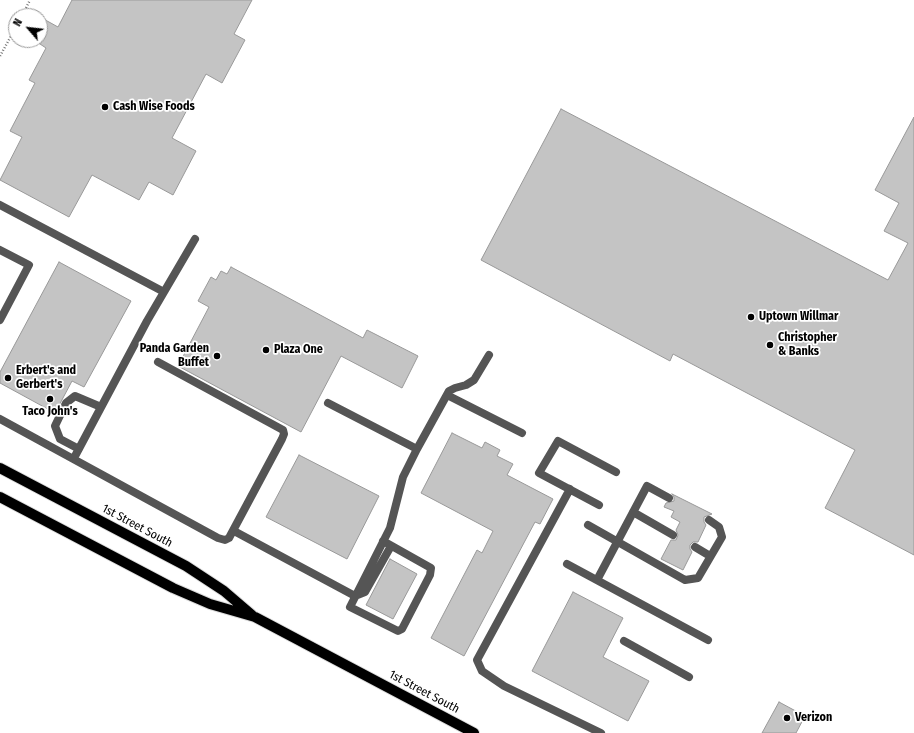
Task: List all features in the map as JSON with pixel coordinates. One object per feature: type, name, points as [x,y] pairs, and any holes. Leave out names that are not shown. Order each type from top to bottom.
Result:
[{"type":"main road","name":"1st Street South","points":[[0,468],[186,566],[224,591],[255,618]]},
{"type":"main road","name":"1st Street South","points":[[0,497],[173,588],[210,604],[255,618],[474,733]]},
{"type":"lane","points":[[0,205],[164,292]]},
{"type":"lane","points":[[74,458],[164,292],[195,239]]},
{"type":"lane","points":[[0,250],[29,265],[0,320]]},
{"type":"lane","points":[[383,541],[431,568],[430,575],[402,629],[398,631],[393,630],[350,607],[356,596],[383,541],[390,528],[402,477],[417,449],[447,395],[455,388],[466,385],[474,380],[489,355]]},
{"type":"lane","points":[[0,419],[74,458],[218,538],[225,540],[229,538],[234,531],[284,434],[282,430],[158,362]]},
{"type":"lane","points":[[447,395],[522,433]]},
{"type":"lane","points":[[79,448],[60,439],[54,426],[66,403],[74,396],[101,407]]},
{"type":"lane","points":[[328,403],[417,449]]},
{"type":"lane","points":[[599,505],[539,473],[558,441],[616,472]]},
{"type":"lane","points":[[597,580],[647,486],[669,498]]},
{"type":"lane","points":[[570,489],[477,660],[482,671],[504,686],[601,733]]},
{"type":"lane","points":[[634,512],[674,535]]},
{"type":"lane","points":[[588,525],[685,580],[698,578],[722,537],[719,527],[709,520]]},
{"type":"lane","points":[[234,531],[356,596]]},
{"type":"lane","points":[[356,596],[365,592],[391,546]]},
{"type":"lane","points":[[695,547],[710,556]]},
{"type":"lane","points":[[567,564],[708,640]]},
{"type":"lane","points":[[624,641],[689,677]]},
{"type":"path","points":[[0,56],[8,42]]},
{"type":"building","name":"Cash Wise Foods","points":[[72,0],[252,0],[234,34],[245,40],[222,83],[206,74],[172,138],[196,151],[173,195],[149,182],[139,200],[92,175],[69,217],[0,180],[22,137],[10,131],[35,83],[29,80],[46,48],[48,48],[48,21],[58,27]]},
{"type":"building","name":"Uptown Willmar","points":[[561,109],[888,280],[908,243],[884,231],[899,203],[875,190],[914,117],[914,555],[825,508],[855,450],[673,354],[670,361],[481,260]]},
{"type":"building","points":[[59,262],[131,301],[84,387],[72,381],[55,413],[0,383],[0,372]]},
{"type":"building","name":"Plaza One","points":[[231,267],[363,338],[367,330],[418,356],[402,388],[341,356],[301,432],[178,366],[209,307],[198,301],[211,277],[216,280],[221,271],[227,274]]},
{"type":"building","points":[[452,433],[482,448],[485,442],[500,450],[497,456],[513,464],[507,475],[553,499],[540,524],[535,522],[464,656],[431,638],[477,550],[482,553],[493,531],[421,493]]},
{"type":"building","points":[[299,455],[379,496],[347,559],[266,517]]},
{"type":"building","points":[[672,494],[712,514],[704,517],[704,522],[706,525],[698,542],[693,542],[690,545],[692,552],[683,570],[661,559],[671,540],[676,540],[678,535],[676,530],[680,522],[671,517],[674,511],[664,507],[666,503],[674,501]]},
{"type":"building","points":[[390,559],[417,574],[393,619],[366,605]]},
{"type":"building","points":[[573,592],[623,618],[603,657],[649,681],[628,721],[532,671]]},
{"type":"building","name":"Verizon","points":[[779,702],[805,716],[796,733],[762,733]]},
{"type":"place","name":"Cash Wise Foods","points":[[105,107]]},
{"type":"place","name":"Uptown Willmar","points":[[751,317]]},
{"type":"place","name":"Christopher & Banks","points":[[770,345]]},
{"type":"place","name":"Plaza One","points":[[266,350]]},
{"type":"place","name":"Panda Garden Buffet","points":[[217,356]]},
{"type":"place","name":"Erbert's and Gerbert's","points":[[8,378]]},
{"type":"place","name":"Taco John's","points":[[50,399]]},
{"type":"place","name":"Verizon","points":[[787,718]]}]
